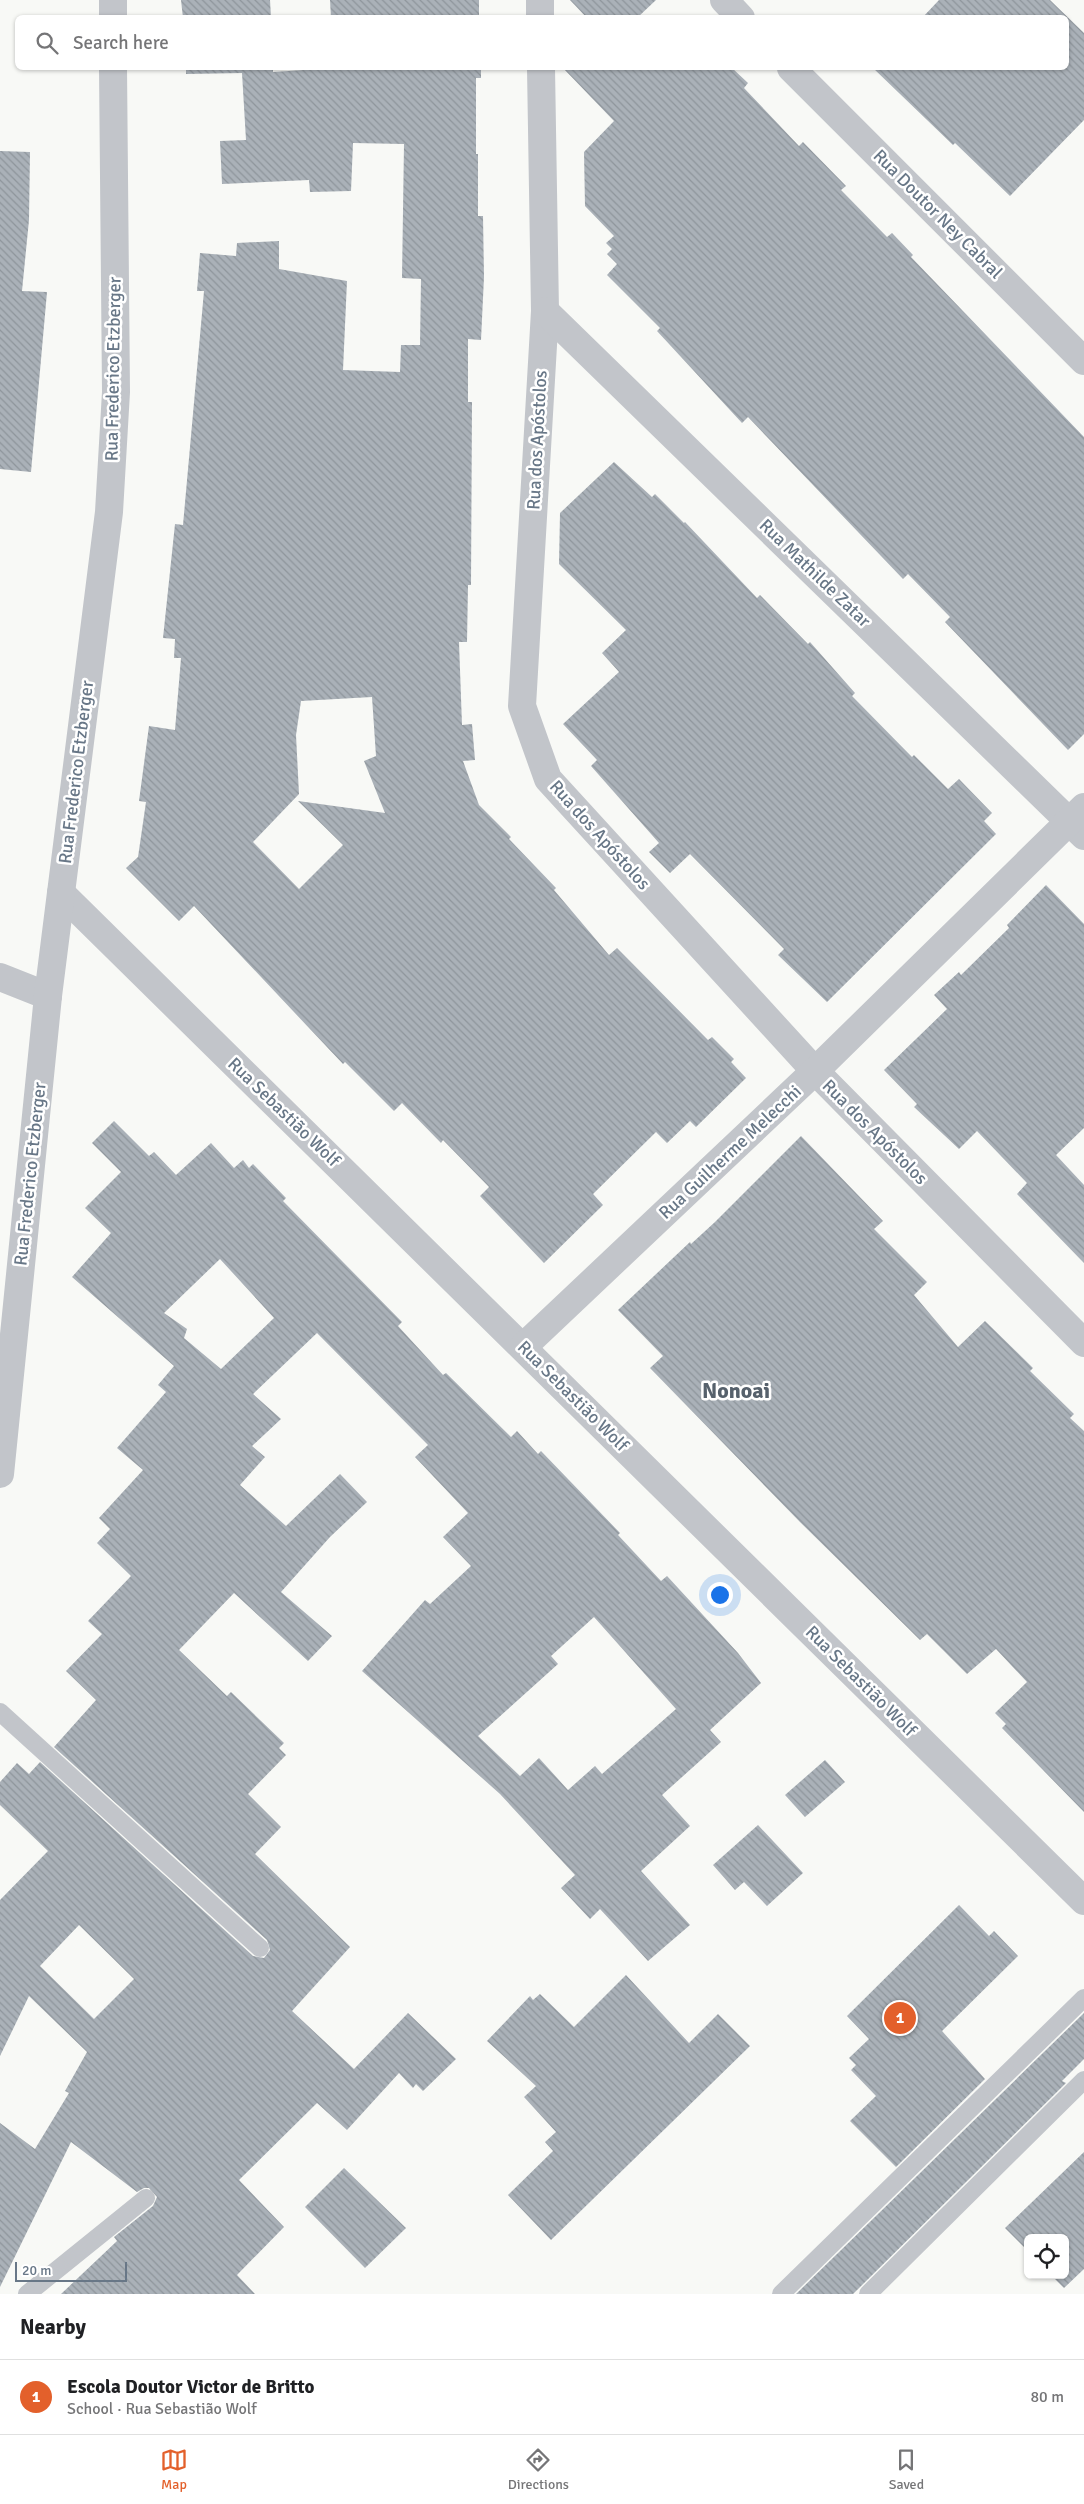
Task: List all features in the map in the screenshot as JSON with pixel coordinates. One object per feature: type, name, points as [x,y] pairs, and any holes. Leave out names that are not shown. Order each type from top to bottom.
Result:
[{"type":"street","points":[[113,0],[113,15]]},
{"type":"street","points":[[540,0],[540,15]]},
{"type":"street","points":[[724,0],[738,15]]},
{"type":"street","name":"Rua Frederico Etzberger","points":[[0,1474],[48,996],[110,494],[116,392],[114,70]]},
{"type":"street","name":"Rua dos Apóstolos","points":[[541,70],[545,311],[522,706],[548,780],[815,1071],[1084,1343]]},
{"type":"street","name":"Rua Doutor Ney Cabral","points":[[793,70],[1084,362]]},
{"type":"street","name":"Rua Mathilde Zatar","points":[[545,311],[1079,821]]},
{"type":"street","name":"Rua Guilherme Melecchi","points":[[524,1347],[1079,821]]},
{"type":"street","name":"Rua Sebastião Wolf","points":[[61,892],[1084,1901]]},
{"type":"street","points":[[0,977],[48,996]]},
{"type":"lane","points":[[0,1712],[260,1948]]},
{"type":"lane","points":[[781,2294],[1084,1998]]},
{"type":"lane","points":[[868,2294],[1084,2080]]},
{"type":"lane","points":[[27,2294],[146,2198]]},
{"type":"building","points":[[181,0],[270,0],[271,15],[183,15]]},
{"type":"building","points":[[330,0],[479,0],[479,15],[331,15]]},
{"type":"building","points":[[570,0],[656,0],[640,15],[584,15]]},
{"type":"building","points":[[939,0],[1050,0],[1065,15],[925,15]]},
{"type":"building","points":[[1069,18],[1084,33],[1084,120],[1010,196],[955,143],[953,145],[875,70],[1069,70]]},
{"type":"building","points":[[186,70],[273,70],[273,72],[304,70],[481,70],[481,78],[476,78],[476,154],[478,154],[478,216],[483,216],[484,277],[481,340],[468,339],[468,402],[472,402],[471,585],[468,585],[467,642],[459,642],[462,725],[472,724],[475,760],[463,761],[479,805],[511,837],[509,839],[556,888],[554,890],[609,955],[617,948],[708,1040],[712,1037],[734,1059],[731,1062],[746,1078],[696,1127],[690,1121],[667,1143],[656,1132],[593,1194],[603,1205],[544,1263],[480,1196],[489,1187],[443,1140],[441,1143],[402,1103],[394,1111],[345,1062],[343,1064],[194,906],[179,921],[126,868],[138,857],[146,802],[139,801],[149,726],[175,730],[181,658],[174,658],[175,639],[163,638],[175,524],[183,525],[204,291],[197,291],[200,253],[236,256],[237,243],[279,241],[279,269],[347,281],[343,370],[400,372],[401,345],[420,345],[421,279],[402,278],[404,144],[353,143],[351,191],[310,192],[309,180],[222,184],[220,141],[246,140],[242,73],[186,74]],"holes":[[[372,697],[376,756],[364,761],[385,813],[298,801],[343,845],[299,889],[253,842],[299,794],[296,735],[301,701]]]},
{"type":"building","points":[[565,70],[734,70],[748,83],[744,88],[799,146],[803,142],[846,186],[841,190],[887,237],[892,233],[913,255],[911,257],[1084,437],[1084,734],[1068,750],[945,622],[950,617],[908,574],[903,579],[748,417],[742,423],[657,331],[660,328],[607,275],[617,264],[607,254],[612,249],[606,243],[614,236],[585,206],[584,152],[614,121]]},
{"type":"building","points":[[0,151],[30,152],[29,220],[22,291],[47,292],[31,472],[0,469]]},
{"type":"building","points":[[614,462],[652,497],[655,494],[685,522],[757,598],[760,595],[808,644],[810,642],[855,693],[852,696],[912,757],[914,755],[948,789],[959,779],[992,813],[984,821],[996,834],[827,1002],[778,955],[784,949],[690,854],[670,873],[649,852],[659,843],[591,766],[597,760],[563,724],[619,672],[602,653],[626,630],[559,564],[560,513]]},
{"type":"building","points":[[1046,885],[1084,924],[1084,1128],[1056,1155],[1084,1185],[1084,1263],[1017,1194],[1027,1183],[977,1131],[959,1149],[914,1107],[917,1104],[884,1070],[947,1009],[934,995],[959,972],[961,975],[1009,928],[1007,925]]},
{"type":"building","points":[[114,1121],[149,1156],[154,1152],[176,1175],[211,1143],[234,1168],[243,1160],[249,1168],[253,1164],[286,1198],[283,1201],[402,1322],[398,1326],[443,1375],[446,1373],[511,1437],[517,1431],[538,1454],[541,1451],[620,1533],[618,1535],[661,1581],[667,1576],[738,1653],[761,1683],[710,1730],[721,1742],[662,1795],[690,1826],[641,1871],[690,1925],[648,1961],[600,1909],[590,1919],[561,1888],[575,1875],[500,1794],[362,1671],[425,1600],[430,1604],[471,1566],[443,1537],[468,1513],[415,1457],[428,1445],[317,1333],[253,1394],[281,1419],[252,1446],[265,1457],[240,1485],[286,1526],[340,1474],[367,1502],[330,1537],[281,1592],[332,1636],[308,1661],[234,1593],[179,1650],[227,1696],[231,1692],[284,1743],[279,1748],[286,1755],[248,1794],[281,1827],[255,1854],[350,1947],[292,2011],[354,2069],[408,2013],[456,2059],[423,2091],[416,2084],[413,2088],[399,2073],[347,2130],[317,2103],[239,2180],[284,2227],[237,2275],[255,2294],[61,2294],[117,2241],[114,2237],[153,2206],[157,2197],[149,2188],[144,2188],[137,2192],[71,2142],[0,2287],[0,2123],[35,2149],[69,2093],[65,2091],[87,2052],[29,1996],[0,2056],[0,1900],[48,1851],[0,1805],[0,1782],[17,1763],[29,1774],[40,1762],[253,1956],[264,1958],[270,1950],[267,1940],[54,1747],[96,1700],[66,1671],[102,1634],[88,1621],[131,1576],[97,1543],[110,1529],[99,1518],[143,1470],[117,1448],[166,1392],[158,1385],[174,1366],[72,1277],[111,1233],[85,1208],[121,1172],[92,1143]],"holes":[[[220,1259],[274,1318],[221,1369],[184,1338],[187,1329],[164,1313]],[[594,1617],[676,1709],[602,1774],[595,1766],[568,1790],[539,1758],[520,1776],[478,1736],[558,1664],[551,1656]],[[79,1925],[134,1979],[94,2019],[40,1966]]]},
{"type":"building","points":[[801,1136],[883,1221],[874,1229],[927,1282],[914,1295],[958,1347],[985,1321],[1033,1368],[1030,1371],[1074,1414],[1070,1418],[1084,1431],[1084,1812],[1002,1728],[1006,1724],[995,1713],[1027,1682],[996,1649],[967,1674],[927,1634],[920,1640],[800,1522],[650,1368],[663,1356],[618,1310],[690,1242],[691,1244],[715,1222]]},
{"type":"building","points":[[825,1760],[845,1782],[805,1817],[785,1795]]},
{"type":"building","points":[[758,1825],[803,1873],[767,1906],[744,1882],[735,1890],[713,1865]]},
{"type":"building","points":[[959,1905],[989,1936],[994,1931],[1018,1956],[942,2031],[985,2079],[896,2167],[850,2121],[876,2096],[851,2070],[856,2065],[849,2058],[869,2039],[847,2016]]},
{"type":"building","points":[[626,1975],[689,2043],[718,2014],[750,2046],[551,2240],[508,2195],[553,2151],[545,2142],[556,2132],[524,2097],[536,2086],[487,2041],[530,1996],[533,2000],[540,1994],[574,2027]]},
{"type":"building","points":[[1084,2013],[1084,2059],[1062,2081],[1066,2083],[853,2294],[796,2294]]},
{"type":"building","points":[[1084,2152],[1084,2269],[1064,2288],[1055,2279],[1069,2279],[1069,2234],[1024,2234],[1024,2247],[1005,2228]]},
{"type":"building","points":[[344,2168],[406,2228],[365,2268],[305,2207]]},
{"type":"place","name":"Escola Doutor Victor de Britto","points":[[900,2018]]},
{"type":"district","name":"Nonoai","points":[[736,1390]]}]
